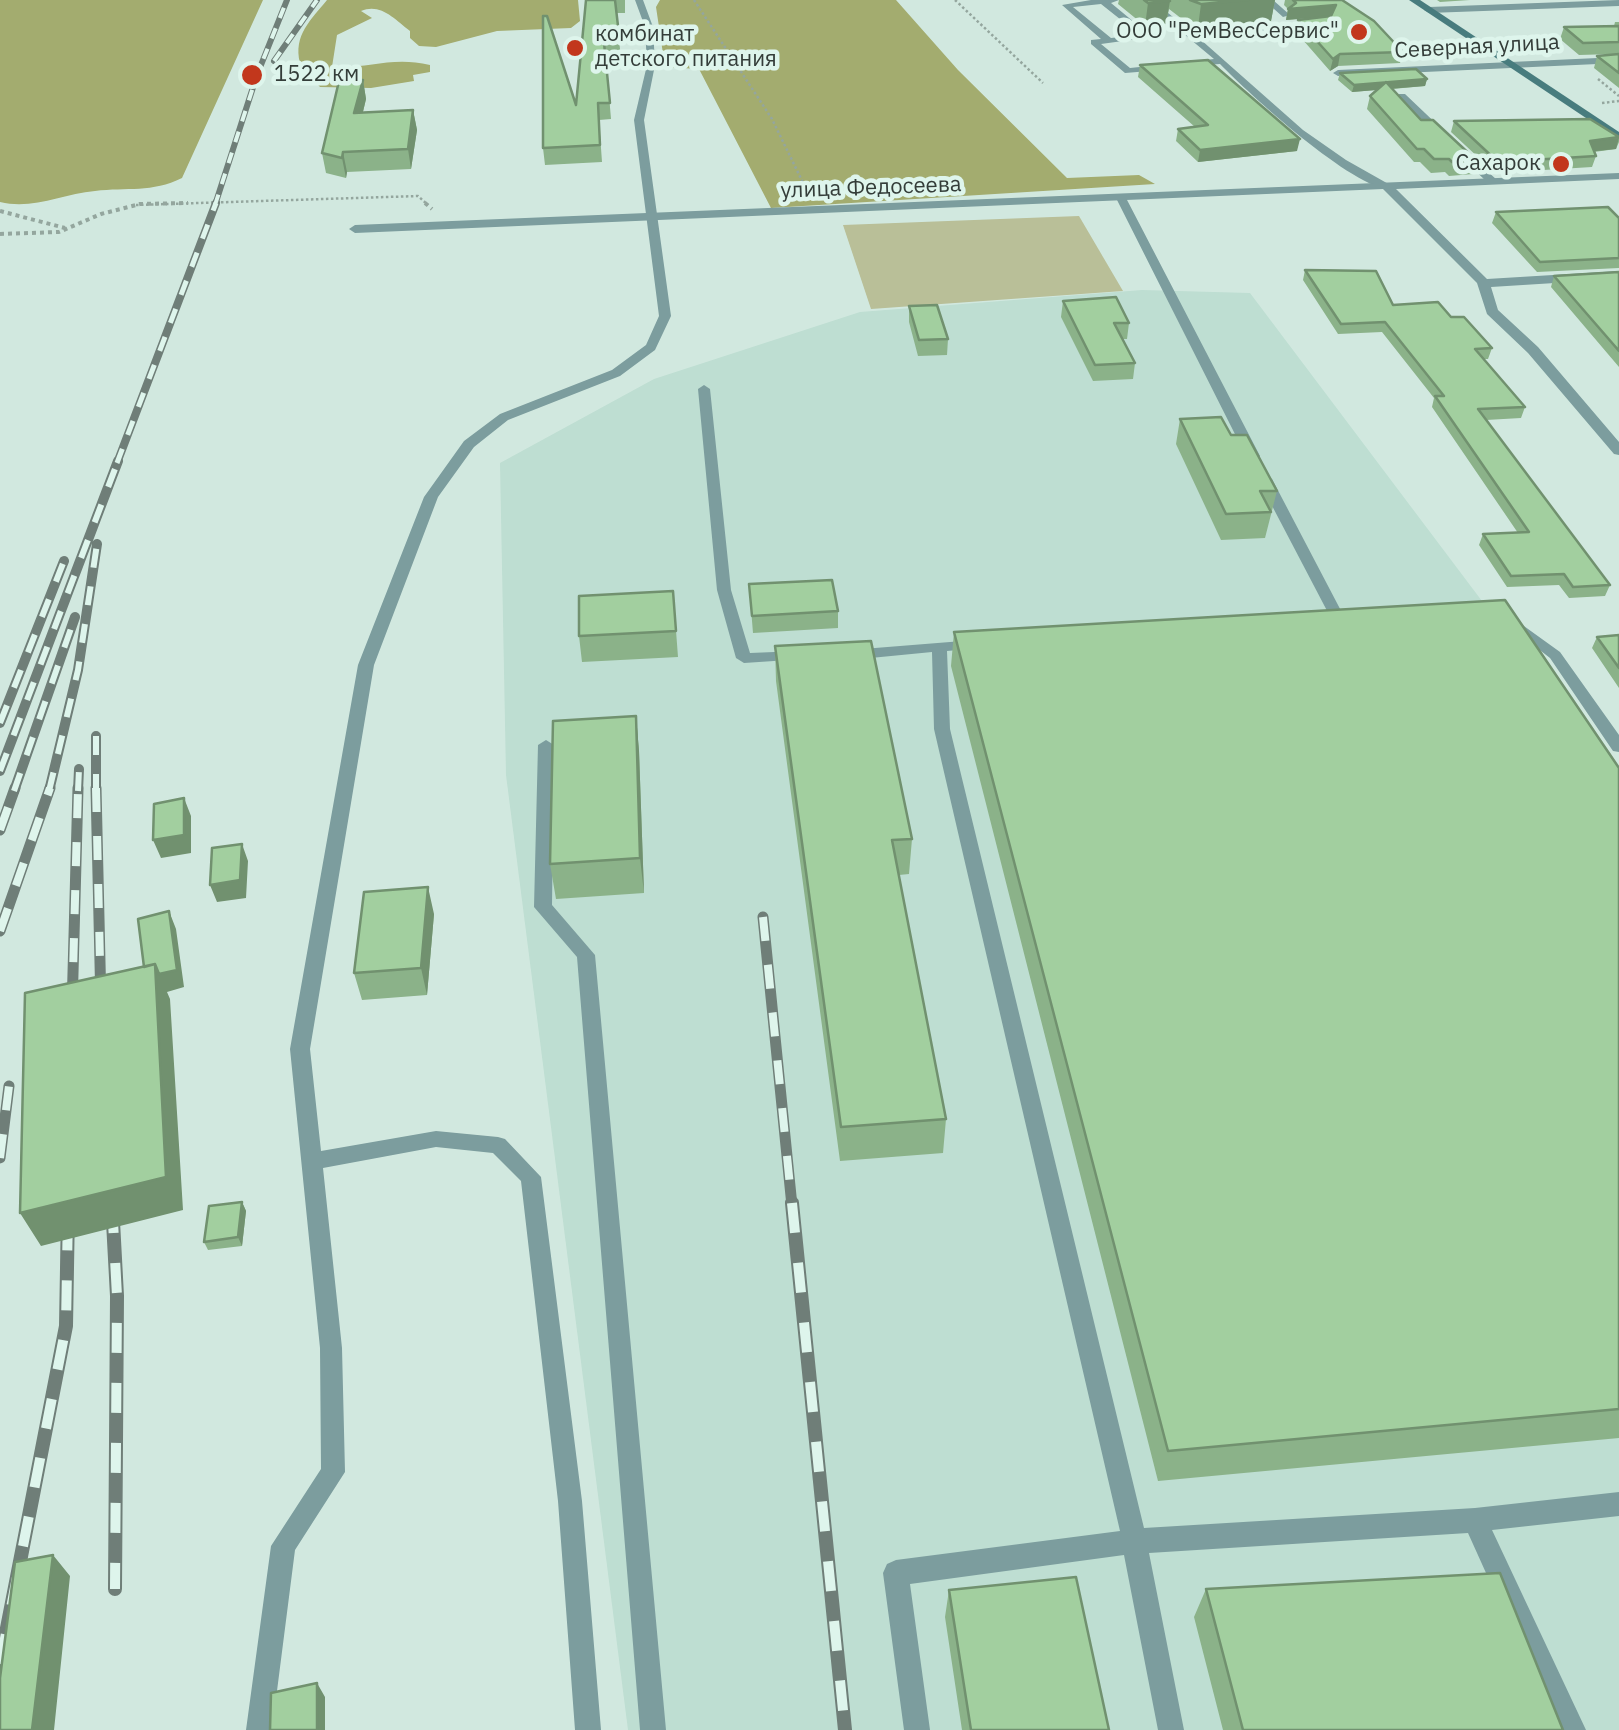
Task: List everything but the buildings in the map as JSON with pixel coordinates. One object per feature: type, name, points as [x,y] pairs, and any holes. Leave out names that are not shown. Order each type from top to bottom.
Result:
[{"type":"main road","points":[[1414,0],[1619,137]]},
{"type":"street","points":[[1429,10],[1619,3]]},
{"type":"street","name":"Северная улица","points":[[1338,73],[1619,60]]},
{"type":"street","name":"улица Федосеева","points":[[355,229],[1619,176]]},
{"type":"street","points":[[1388,188],[1484,282],[1492,311],[1533,350],[1619,451]]},
{"type":"street","points":[[1484,282],[1619,275]]},
{"type":"lane","points":[[258,1730],[283,1546],[333,1472],[332,1348],[300,1050],[366,665],[431,497],[469,444],[504,417],[616,373],[651,347],[665,316],[638,120],[651,65],[649,27],[638,0]]},
{"type":"lane","points":[[1108,40],[1066,5],[1117,0]]},
{"type":"lane","points":[[1147,0],[1222,61],[1285,120],[1353,170],[1388,188]]},
{"type":"lane","points":[[1268,0],[1286,15]]},
{"type":"lane","points":[[1103,2],[1148,36]]},
{"type":"lane","points":[[1166,67],[1128,71],[1094,42],[1328,21]]},
{"type":"lane","points":[[1184,65],[1222,61]]},
{"type":"lane","points":[[1402,96],[1494,182]]},
{"type":"lane","points":[[1121,198],[1342,626]]},
{"type":"lane","points":[[704,389],[724,590],[744,658],[819,656]]},
{"type":"lane","points":[[1492,620],[1510,620],[1554,654],[1619,747]]},
{"type":"lane","points":[[838,655],[997,644]]},
{"type":"lane","points":[[939,647],[942,729],[1134,1541],[1171,1730]]},
{"type":"lane","points":[[546,745],[543,908],[586,955],[653,1730]]},
{"type":"lane","points":[[314,1161],[436,1140],[498,1145],[531,1178],[570,1501],[588,1730]]},
{"type":"lane","points":[[917,1730],[896,1573],[1134,1541],[1476,1520],[1619,1504]]},
{"type":"lane","points":[[1476,1520],[1573,1730]]},
{"type":"path","points":[[694,0],[772,120],[815,210]]},
{"type":"path","points":[[955,0],[1043,83]]},
{"type":"path","points":[[0,234],[66,229],[101,214],[140,204],[418,196],[451,225]]},
{"type":"path","points":[[0,211],[66,229]]},
{"type":"shaded area","points":[[1079,216],[1123,291],[871,309],[843,225]]},
{"type":"shaded area","points":[[1142,290],[1250,293],[1619,783],[1619,1730],[628,1730],[506,775],[500,463],[654,379],[860,312]]},
{"type":"green space","points":[[0,0],[263,0],[182,178],[150,188],[95,191],[12,204],[0,202]]},
{"type":"green space","points":[[327,0],[578,0],[580,21],[571,28],[497,31],[436,47],[419,46],[410,38],[410,31],[393,17],[368,9],[361,11],[372,18],[337,35],[332,67],[404,62],[430,65],[430,72],[413,75],[414,81],[371,88],[320,87],[312,78],[310,65],[300,63],[298,53],[305,28]]},
{"type":"green space","points":[[660,0],[896,0],[958,70],[1067,178],[1139,175],[1155,184],[771,208],[699,69],[665,67],[656,7]]},
{"type":"railway","points":[[215,205],[257,75],[287,0]]},
{"type":"railway","points":[[274,61],[317,0]]},
{"type":"railway","points":[[117,463],[216,203]]},
{"type":"railway","points":[[0,771],[118,461]]},
{"type":"railway","points":[[49,791],[78,670],[97,544]]},
{"type":"railway","points":[[0,723],[64,561]]},
{"type":"railway","points":[[14,791],[75,617]]},
{"type":"railway","points":[[96,736],[96,788]]},
{"type":"railway","points":[[78,791],[79,769]]},
{"type":"railway","points":[[0,830],[15,788]]},
{"type":"railway","points":[[72,1010],[78,788]]},
{"type":"railway","points":[[96,788],[101,1006]]},
{"type":"railway","points":[[0,931],[49,791]]},
{"type":"railway","points":[[763,917],[792,1206]]},
{"type":"railway","points":[[0,1158],[9,1086]]},
{"type":"railway","points":[[112,1203],[117,1296],[115,1589]]},
{"type":"railway","points":[[792,1203],[845,1730]]},
{"type":"railway","points":[[0,1664],[66,1326],[68,1210]]},
{"type":"place","name":"ООО \"РемВесСервис\"","points":[[1359,32]]},
{"type":"place","name":"комбинат детского питания","points":[[575,48]]},
{"type":"place","name":"1522 км","points":[[252,75]]},
{"type":"place","name":"Сахарок","points":[[1561,164]]}]
